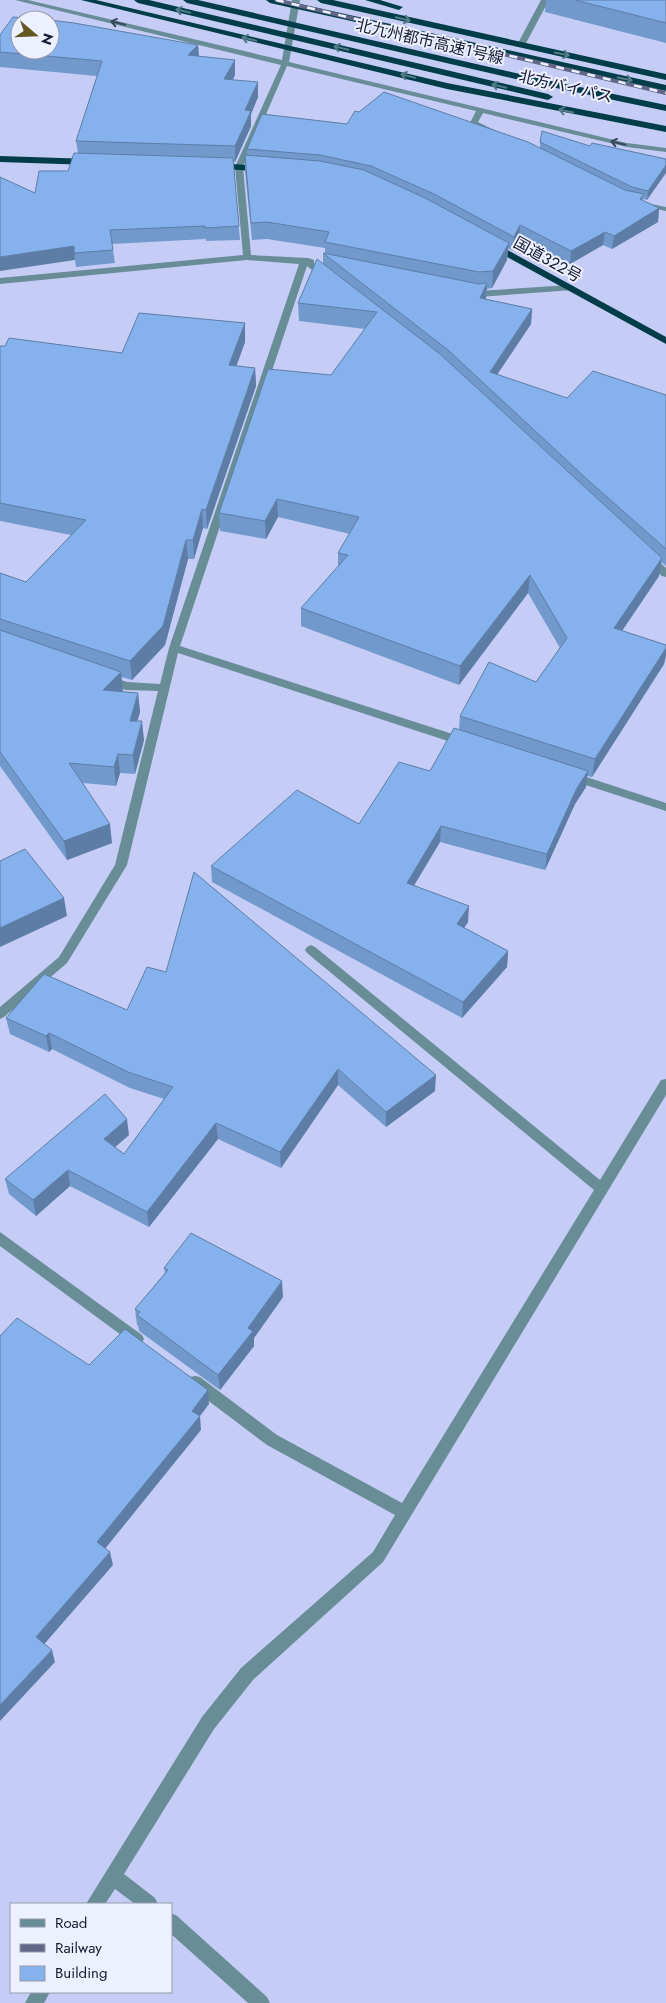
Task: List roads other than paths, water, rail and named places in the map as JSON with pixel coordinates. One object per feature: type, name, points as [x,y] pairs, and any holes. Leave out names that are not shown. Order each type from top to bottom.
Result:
[{"type":"highway","points":[[85,0],[531,104],[666,129]]},
{"type":"highway","name":"北方バイパス","points":[[138,0],[666,125]]},
{"type":"highway","name":"北九州都市高速1号線","points":[[187,0],[537,81],[666,108]]},
{"type":"highway","name":"北九州都市高速1号線","points":[[270,0],[666,88]]},
{"type":"highway","name":"北方バイパス","points":[[322,0],[666,77]]},
{"type":"highway","points":[[369,0],[406,8]]},
{"type":"highway","points":[[471,24],[622,57]]},
{"type":"highway","points":[[0,159],[100,162]]},
{"type":"highway","points":[[199,165],[278,170]]},
{"type":"highway","name":"国道322号","points":[[482,240],[666,341]]},
{"type":"street","points":[[19,0],[480,111],[627,145],[666,150]]},
{"type":"street","points":[[247,257],[239,167],[285,63],[296,0]]},
{"type":"street","points":[[521,45],[545,0]]},
{"type":"street","points":[[480,111],[474,123],[499,136]]},
{"type":"street","points":[[627,200],[666,209]]},
{"type":"street","points":[[0,281],[247,257],[304,260],[324,264]]},
{"type":"street","points":[[304,260],[335,284]]},
{"type":"street","points":[[0,1014],[63,960],[121,865],[174,648],[304,260]]},
{"type":"street","points":[[459,290],[478,294],[570,288]]},
{"type":"street","points":[[638,549],[666,574]]},
{"type":"street","points":[[174,648],[477,746]]},
{"type":"street","points":[[99,677],[126,686],[164,688]]},
{"type":"street","points":[[562,773],[666,807]]},
{"type":"street","points":[[311,950],[602,1189]]},
{"type":"street","points":[[96,1903],[208,1724],[247,1674],[378,1557],[666,1084]]},
{"type":"street","points":[[0,1238],[150,1349]]},
{"type":"street","points":[[182,1372],[272,1440],[404,1512]]},
{"type":"street","points":[[112,1876],[148,1903]]},
{"type":"street","points":[[172,1923],[261,2003]]},
{"type":"railway","points":[[276,0],[666,93]]}]
